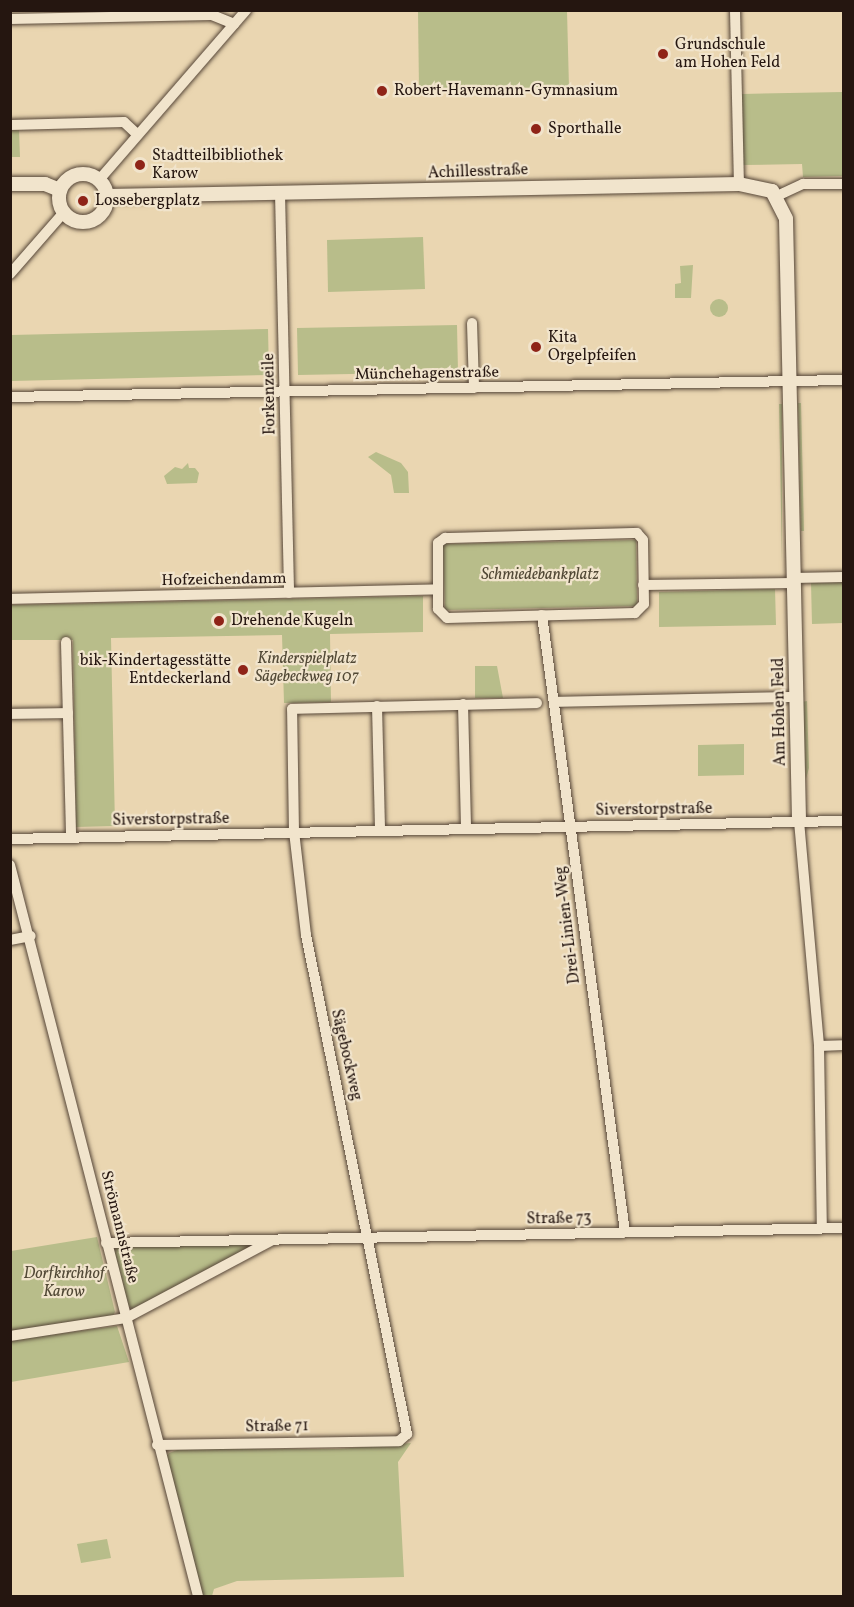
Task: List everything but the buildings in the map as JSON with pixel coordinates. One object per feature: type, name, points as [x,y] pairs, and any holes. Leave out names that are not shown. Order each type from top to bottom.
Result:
[{"type":"street","points":[[99,180],[246,10]]},
{"type":"street","points":[[735,10],[739,183]]},
{"type":"street","points":[[10,19],[212,15],[234,24]]},
{"type":"street","points":[[10,125],[124,122],[137,134]]},
{"type":"street","points":[[80,174],[99,180],[107,196],[106,206],[94,219],[78,221],[64,212],[60,190],[70,177],[80,174]]},
{"type":"street","name":"Achillesstraße","points":[[107,196],[739,183],[759,185],[777,196]]},
{"type":"street","points":[[10,184],[45,184],[60,190]]},
{"type":"street","points":[[777,196],[794,185],[843,184]]},
{"type":"street","name":"Forkenzeile","points":[[280,193],[289,593]]},
{"type":"street","name":"Am Hohen Feld","points":[[777,196],[786,219],[799,821],[819,1046],[822,1228]]},
{"type":"street","points":[[10,274],[64,212]]},
{"type":"street","points":[[472,323],[474,388]]},
{"type":"street","name":"Münchehagenstraße","points":[[10,398],[843,380]]},
{"type":"street","points":[[637,533],[643,540],[643,585],[644,604],[635,613],[447,618],[438,609],[438,543],[445,538],[637,533]]},
{"type":"street","points":[[643,585],[793,581],[843,577]]},
{"type":"street","name":"Hofzeichendamm","points":[[10,599],[438,589]]},
{"type":"street","name":"Drei-Linien-Weg","points":[[542,615],[625,1232]]},
{"type":"street","points":[[66,642],[71,837]]},
{"type":"street","points":[[554,702],[796,697]]},
{"type":"street","points":[[380,831],[377,706],[537,703]]},
{"type":"street","points":[[463,704],[466,828]]},
{"type":"street","name":"Sägebockweg","points":[[377,706],[292,709],[294,832],[306,935],[408,1427],[407,1434],[399,1441]]},
{"type":"street","points":[[10,714],[68,713]]},
{"type":"street","name":"Siverstorpstraße","points":[[10,839],[843,820]]},
{"type":"street","name":"Strömannstraße","points":[[10,865],[31,936],[157,1445],[198,1596]]},
{"type":"street","points":[[10,940],[31,936]]},
{"type":"street","points":[[819,1046],[843,1045]]},
{"type":"street","name":"Straße 73","points":[[106,1243],[843,1228]]},
{"type":"street","name":"Straße 73","points":[[10,1336],[126,1318],[275,1239]]},
{"type":"street","name":"Straße 71","points":[[157,1445],[399,1441]]},
{"type":"green space","points":[[418,11],[567,11],[569,88],[419,90]]},
{"type":"green space","points":[[843,92],[843,176],[803,177],[802,164],[743,165],[742,94]]},
{"type":"green space","points":[[11,130],[19,130],[20,157],[11,157]]},
{"type":"green space","points":[[423,237],[425,289],[328,292],[327,240]]},
{"type":"green space","points":[[693,265],[691,298],[675,298],[675,284],[681,283],[680,266]]},
{"type":"green space","points":[[719,299],[725,302],[728,308],[725,314],[719,317],[713,314],[710,308],[713,302]]},
{"type":"green space","points":[[457,325],[458,372],[298,375],[297,328]]},
{"type":"green space","points":[[268,329],[269,375],[11,381],[11,335]]},
{"type":"green space","points":[[798,403],[801,403],[804,531],[801,531]]},
{"type":"green space","points":[[779,404],[782,404],[782,562]]},
{"type":"green space","points":[[376,452],[401,463],[408,472],[409,493],[394,493],[391,475],[368,457]]},
{"type":"green space","points":[[188,463],[189,468],[195,468],[199,473],[197,483],[167,484],[164,476],[175,467],[182,469]]},
{"type":"green space","name":"Schmiedebankplatz","points":[[636,540],[637,606],[445,610],[443,544]]},
{"type":"green space","points":[[843,582],[843,623],[812,624],[811,583]]},
{"type":"green space","points":[[775,589],[776,625],[659,627],[659,592]]},
{"type":"green space","name":"Kinderspielplatz Sägebeckweg 107","points":[[423,596],[423,632],[330,634],[331,702],[284,703],[282,635],[111,638],[115,826],[76,827],[73,640],[11,640],[10,605]]},
{"type":"green space","points":[[475,666],[497,666],[503,698],[475,698]]},
{"type":"green space","points":[[807,701],[809,768],[806,779],[801,702]]},
{"type":"green space","points":[[744,744],[744,775],[698,776],[698,745]]},
{"type":"green space","name":"Dorfkirchhof Karow","points":[[97,1237],[115,1312],[112,1317],[11,1332],[11,1251]]},
{"type":"green space","points":[[254,1241],[255,1246],[132,1309],[127,1304],[114,1250],[117,1247]]},
{"type":"green space","points":[[117,1326],[129,1362],[11,1382],[11,1340]]},
{"type":"green space","points":[[411,1443],[398,1462],[404,1577],[237,1581],[214,1589],[212,1596],[200,1596],[166,1457],[169,1453],[180,1449],[339,1449]]},
{"type":"green space","points":[[107,1539],[111,1558],[81,1563],[77,1544]]},
{"type":"place","name":"Grundschule am Hohen Feld","points":[[663,54]]},
{"type":"place","name":"Robert-Havemann-Gymnasium","points":[[382,91]]},
{"type":"place","name":"Sporthalle","points":[[536,129]]},
{"type":"place","name":"Stadtteilbibliothek Karow","points":[[140,165]]},
{"type":"place","name":"Lossebergplatz","points":[[83,201]]},
{"type":"place","name":"Kita Orgelpfeifen","points":[[536,347]]},
{"type":"place","name":"Drehende Kugeln","points":[[219,621]]},
{"type":"place","name":"bik-Kindertagesstätte Entdeckerland","points":[[243,670]]}]
